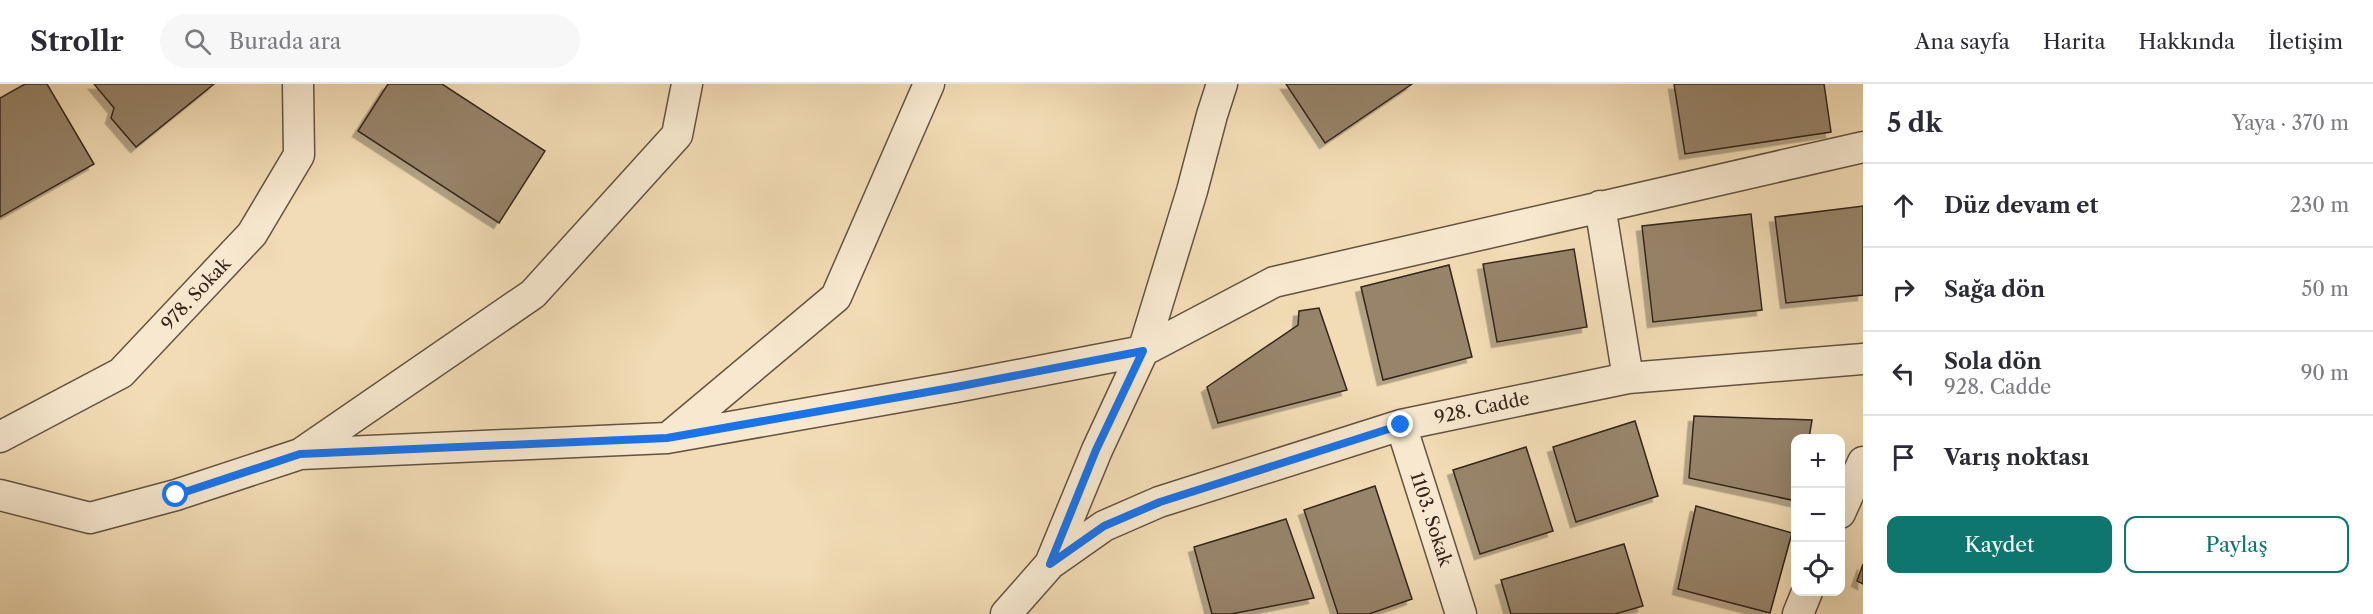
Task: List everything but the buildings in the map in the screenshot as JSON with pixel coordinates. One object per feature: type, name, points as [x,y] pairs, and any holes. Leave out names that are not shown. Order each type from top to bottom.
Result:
[{"type":"street","name":"978. Sokak","points":[[0,437],[121,373],[252,234],[299,154],[298,84]]},
{"type":"street","points":[[300,454],[533,294],[677,135],[687,84]]},
{"type":"street","points":[[667,438],[836,297],[929,84]]},
{"type":"street","points":[[1050,564],[1096,450],[1143,351],[1222,84]]},
{"type":"street","points":[[0,495],[90,518],[176,495],[300,454],[667,438],[956,387],[1143,351],[1274,282],[1863,147]]},
{"type":"street","points":[[1600,206],[1628,378]]},
{"type":"street","name":"928. Cadde","points":[[1006,614],[1050,564],[1104,526],[1160,502],[1401,425],[1628,378],[1863,359]]},
{"type":"street","name":"1103. Sokak","points":[[1401,425],[1461,614]]},
{"type":"street","points":[[1845,502],[1863,462]]},
{"type":"street","points":[[1798,614],[1805,596]]},
{"type":"route","points":[[176,495],[300,454],[667,438],[1143,351],[1096,450],[1050,564],[1104,526],[1160,502],[1401,425]]}]
